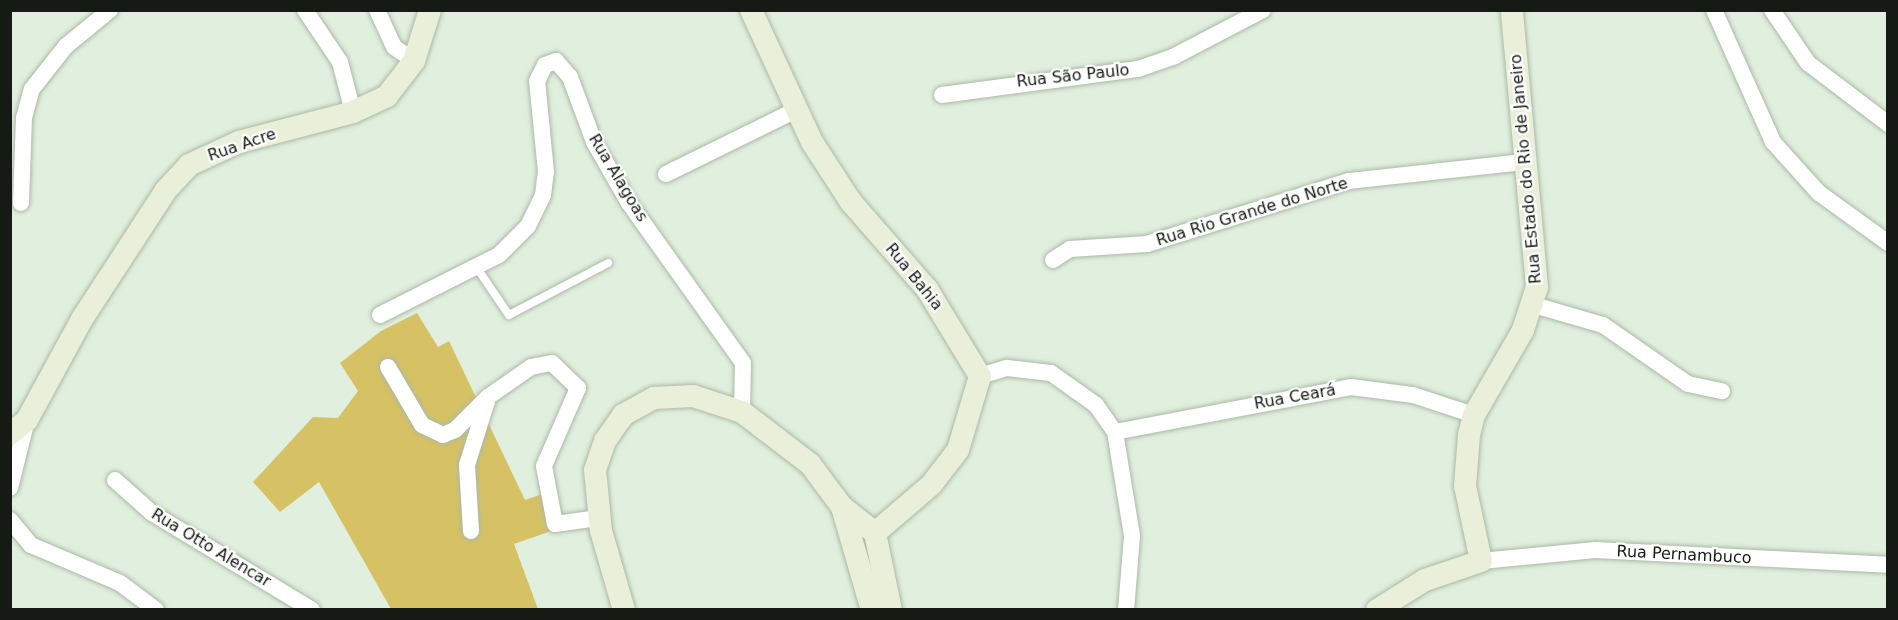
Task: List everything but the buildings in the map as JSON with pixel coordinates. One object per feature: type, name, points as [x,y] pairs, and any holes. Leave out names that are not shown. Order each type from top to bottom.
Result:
[{"type":"street","points":[[21,203],[24,118],[32,89],[66,46],[110,10]]},
{"type":"street","points":[[305,10],[340,62],[353,112]]},
{"type":"street","points":[[377,10],[394,47],[414,61]]},
{"type":"street","name":"Rua Acre","points":[[19,427],[82,319],[166,190],[189,165],[239,142],[353,112],[387,96],[414,61],[430,10]]},
{"type":"street","name":"Rua Bahia","points":[[751,10],[796,110],[851,202],[927,288],[980,376]]},
{"type":"street","name":"Rua São Paulo","points":[[942,95],[1138,69],[1175,56],[1263,10]]},
{"type":"street","name":"Rua Estado do Rio de Janeiro","points":[[1481,561],[1465,486],[1474,415],[1534,305],[1536,269],[1512,10]]},
{"type":"street","points":[[1714,10],[1773,142],[1819,193],[1887,243]]},
{"type":"street","points":[[1772,10],[1808,63],[1887,124]]},
{"type":"street","name":"Rua Alagoas","points":[[380,315],[500,255],[528,226],[543,195],[544,124],[537,81],[545,65],[556,61],[570,77],[594,142],[629,202],[742,363],[742,412]]},
{"type":"street","points":[[666,174],[796,110]]},
{"type":"street","name":"Rua Rio Grande do Norte","points":[[1053,260],[1070,249],[1147,244],[1349,181],[1525,162]]},
{"type":"street","points":[[1534,305],[1603,325],[1688,384],[1722,391]]},
{"type":"street","points":[[388,367],[422,425],[433,433],[456,430],[488,397],[542,362],[552,363],[575,382],[576,394],[545,459],[546,486],[555,524],[598,518]]},
{"type":"street","points":[[872,609],[871,548],[931,485],[958,450],[980,376],[1007,368],[1051,373],[1089,398],[1115,432],[1132,536],[1126,609]]},
{"type":"street","name":"Rua Ceará","points":[[1115,432],[1351,387],[1413,395],[1474,415]]},
{"type":"street","points":[[624,609],[598,518],[595,470],[623,415],[654,398],[693,396],[742,412],[810,465],[871,548],[891,609]]},
{"type":"street","points":[[471,531],[467,465],[488,397]]},
{"type":"street","points":[[10,488],[19,427]]},
{"type":"street","name":"Rua Otto Alencar","points":[[115,480],[152,513],[312,609]]},
{"type":"street","points":[[10,520],[32,545],[120,583],[156,609]]},
{"type":"street","name":"Rua Pernambuco","points":[[1481,561],[1594,550],[1887,565]]},
{"type":"street","points":[[1377,609],[1425,580],[1481,561]]},
{"type":"lane","points":[[477,268],[509,315],[608,263]]},
{"type":"shaded area","points":[[417,313],[438,347],[449,341],[525,500],[548,492],[557,529],[514,544],[538,609],[391,609],[319,482],[280,512],[253,482],[313,417],[338,418],[358,391],[340,363],[381,331]]}]
